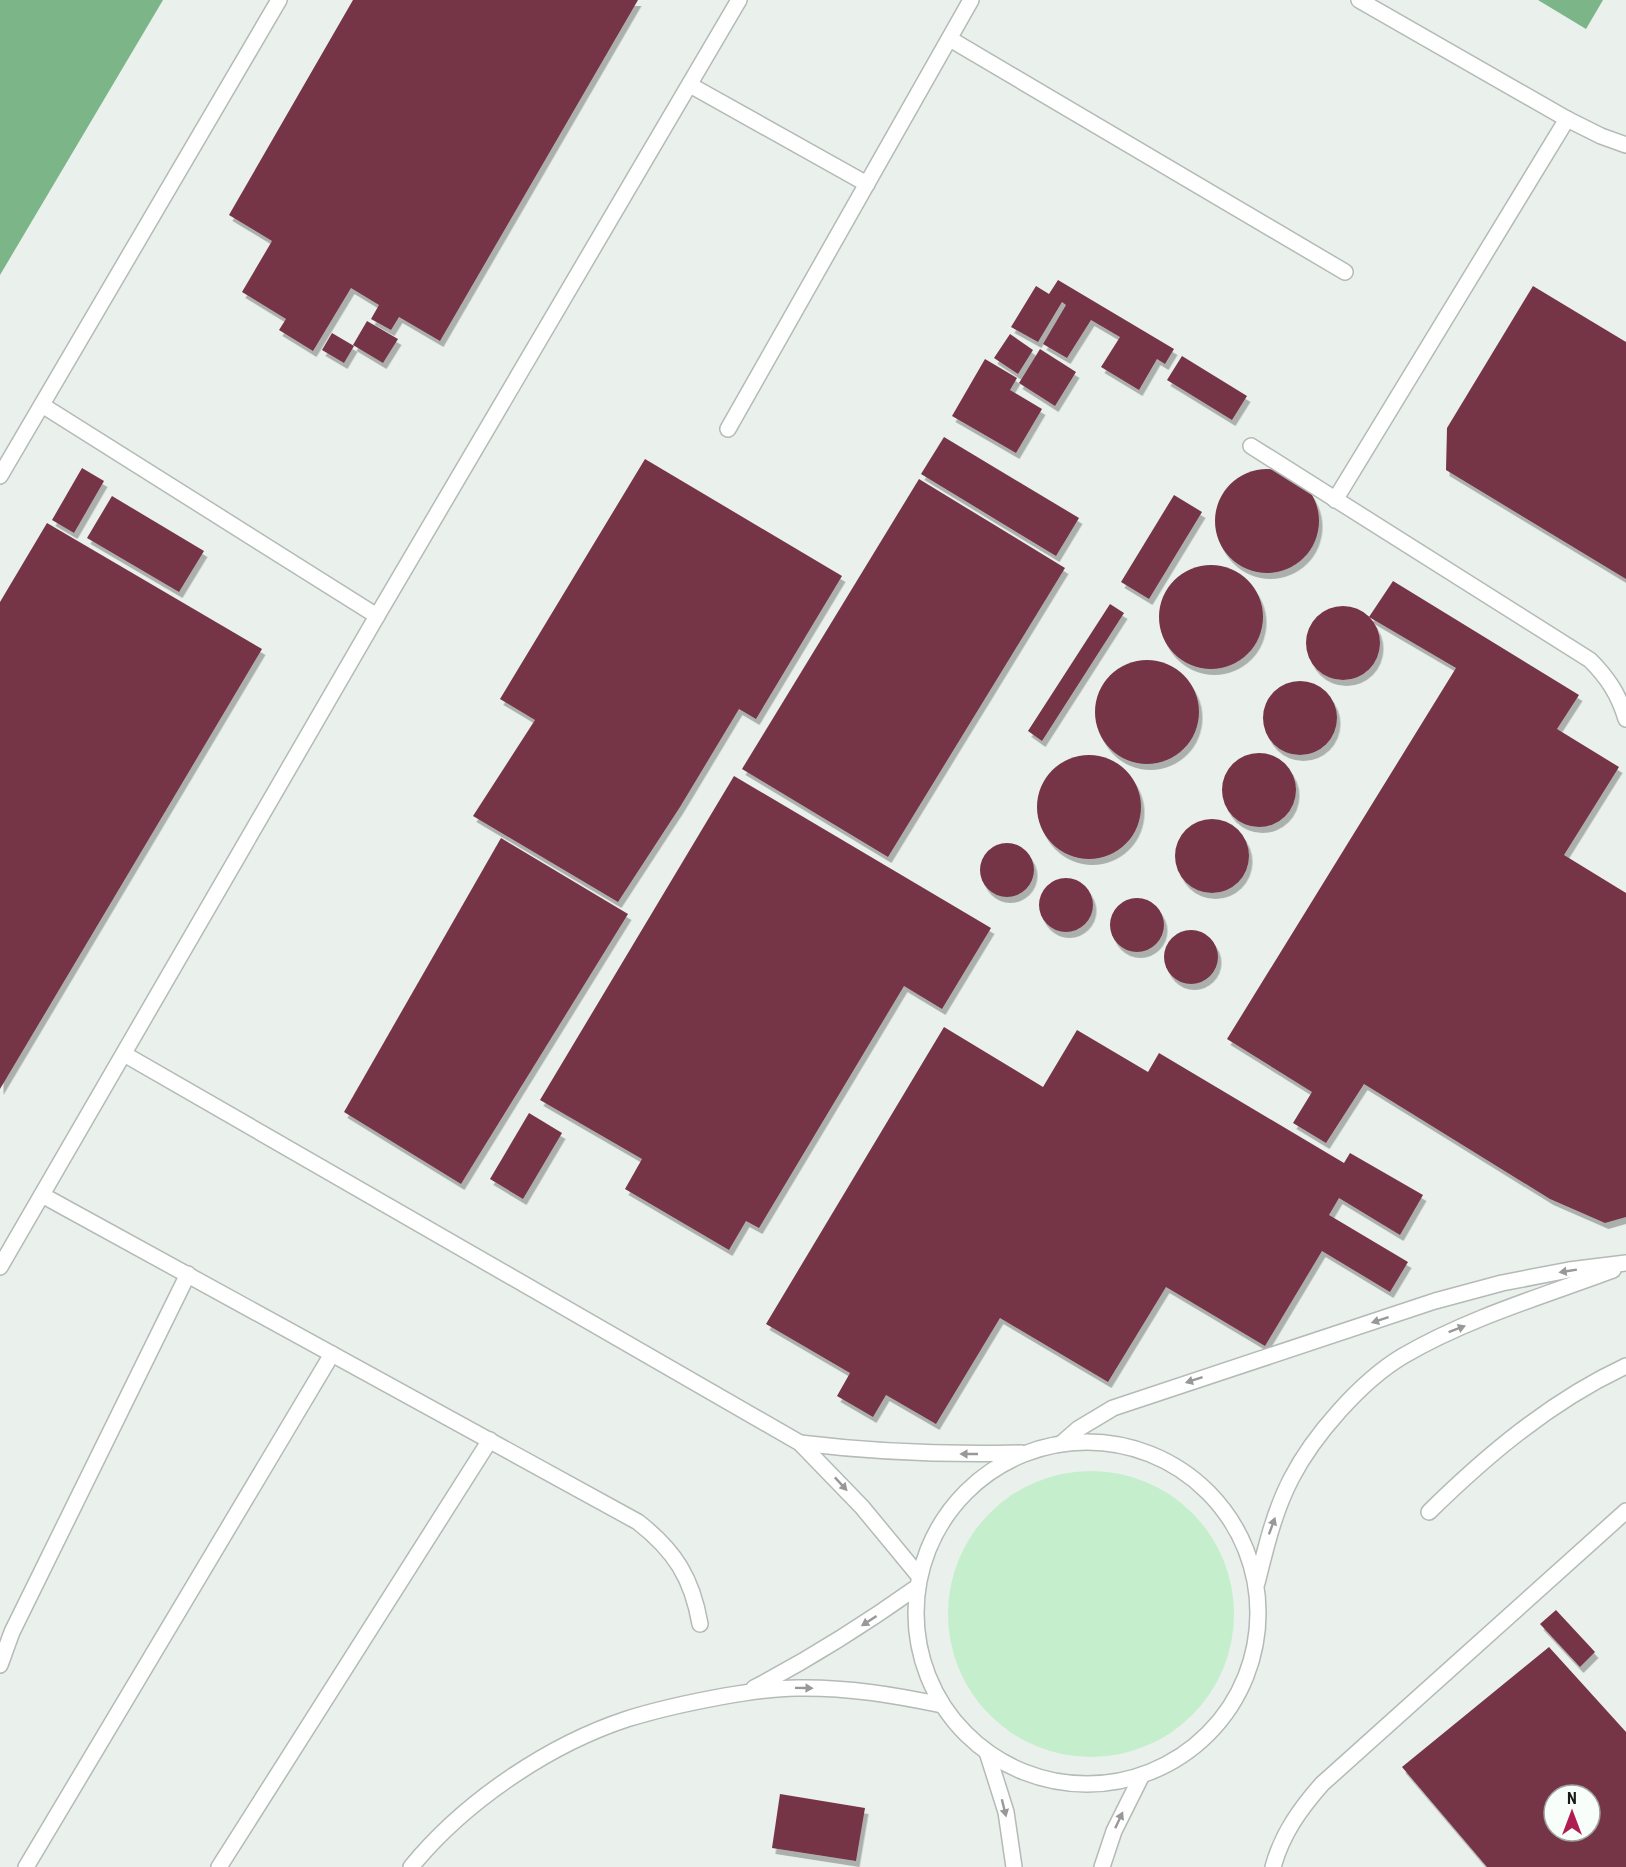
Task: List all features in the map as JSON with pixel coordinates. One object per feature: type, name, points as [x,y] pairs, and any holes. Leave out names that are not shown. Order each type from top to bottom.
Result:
[{"type":"lane","points":[[0,476],[279,0]]},
{"type":"lane","points":[[0,1267],[377,616],[740,0]]},
{"type":"lane","points":[[728,429],[972,0]]},
{"type":"lane","points":[[1359,0],[1567,120],[1626,145]]},
{"type":"lane","points":[[950,39],[1345,272]]},
{"type":"lane","points":[[690,85],[867,184]]},
{"type":"lane","points":[[1335,500],[1567,120]]},
{"type":"lane","points":[[42,405],[377,616]]},
{"type":"lane","points":[[1251,446],[1590,660],[1613,687],[1626,719]]},
{"type":"lane","points":[[124,1054],[800,1443],[862,1507],[918,1582]]},
{"type":"lane","points":[[42,1195],[638,1522],[657,1537],[674,1556],[687,1577],[696,1600],[700,1624]]},
{"type":"lane","points":[[1062,1443],[1086,1424],[1113,1408],[1436,1301],[1502,1283],[1569,1270],[1626,1264]]},
{"type":"lane","points":[[1257,1582],[1270,1529],[1291,1479],[1321,1432],[1358,1392],[1401,1357],[1450,1331],[1626,1264]]},
{"type":"lane","points":[[0,1665],[12,1632],[188,1275]]},
{"type":"lane","points":[[26,1867],[332,1353]]},
{"type":"lane","points":[[1429,1512],[1472,1470],[1519,1432],[1569,1398],[1626,1366]]},
{"type":"lane","points":[[219,1867],[490,1440]]},
{"type":"lane","points":[[1100,1442],[1137,1449],[1173,1464],[1188,1474],[1203,1485],[1228,1514],[1247,1546],[1257,1582],[1260,1623],[1253,1664],[1236,1700],[1211,1732],[1179,1759],[1142,1775],[1110,1783],[1078,1784],[1045,1779],[1015,1769],[987,1752],[962,1731],[942,1705],[928,1678],[919,1648],[915,1617],[918,1582],[930,1544],[947,1514],[969,1489],[996,1467],[1027,1452],[1062,1443],[1100,1442]]},
{"type":"lane","points":[[800,1443],[913,1454],[1027,1452]]},
{"type":"lane","points":[[1273,1867],[1292,1821],[1322,1784],[1626,1511]]},
{"type":"lane","points":[[746,1693],[834,1643],[918,1582]]},
{"type":"lane","points":[[411,1867],[466,1812],[515,1775],[569,1744],[636,1717],[685,1703],[795,1688],[845,1689],[894,1695],[942,1705]]},
{"type":"lane","points":[[987,1752],[1006,1812],[1014,1867]]},
{"type":"lane","points":[[1102,1867],[1114,1831],[1142,1775]]},
{"type":"shaded area","points":[[0,0],[163,0],[0,275]]},
{"type":"shaded area","points":[[1538,0],[1603,0],[1586,29]]},
{"type":"shaded area","points":[[1091,1471],[1119,1474],[1146,1482],[1170,1495],[1192,1513],[1210,1535],[1223,1559],[1231,1586],[1234,1614],[1231,1642],[1223,1669],[1210,1693],[1192,1715],[1170,1733],[1146,1746],[1119,1754],[1091,1757],[1063,1754],[1036,1746],[1012,1733],[990,1715],[972,1693],[959,1669],[951,1642],[948,1614],[951,1586],[959,1559],[972,1535],[990,1513],[1012,1495],[1036,1482],[1063,1474]]},
{"type":"building","points":[[353,0],[638,0],[440,341],[399,317],[391,330],[371,319],[379,305],[351,288],[313,351],[279,330],[286,319],[242,292],[272,241],[229,215]]},
{"type":"building","points":[[1058,280],[1174,349],[1165,364],[1157,359],[1139,390],[1101,367],[1120,337],[1091,320],[1067,358],[1043,344],[1066,305],[1062,302],[1038,342],[1011,327],[1036,286],[1049,294]]},
{"type":"building","points":[[1533,286],[1626,342],[1626,579],[1446,470],[1447,428]]},
{"type":"building","points":[[367,321],[398,339],[383,363],[353,345]]},
{"type":"building","points":[[332,333],[354,346],[344,363],[322,350]]},
{"type":"building","points":[[1010,334],[1033,350],[1018,374],[994,358]]},
{"type":"building","points":[[1040,349],[1076,372],[1055,406],[1019,383]]},
{"type":"building","points":[[1182,356],[1247,396],[1232,420],[1167,380]]},
{"type":"building","points":[[985,359],[1017,378],[1010,390],[1042,409],[1016,453],[952,416]]},
{"type":"building","points":[[944,437],[1079,518],[1056,556],[921,474]]},
{"type":"building","points":[[645,459],[842,576],[756,719],[739,709],[680,807],[618,902],[473,816],[535,720],[500,699]]},
{"type":"building","points":[[82,468],[104,481],[74,533],[52,520]]},
{"type":"building","points":[[1267,469],[1287,473],[1304,484],[1315,501],[1319,521],[1315,541],[1304,558],[1287,569],[1267,573],[1247,569],[1230,558],[1219,541],[1215,521],[1219,501],[1230,484],[1247,473]]},
{"type":"building","points":[[919,479],[1065,568],[888,857],[742,769]]},
{"type":"building","points":[[1174,495],[1202,512],[1149,599],[1121,582]]},
{"type":"building","points":[[112,496],[204,551],[179,592],[87,538]]},
{"type":"building","points":[[47,523],[262,649],[0,1089],[0,602]]},
{"type":"building","points":[[1211,565],[1231,569],[1248,580],[1259,597],[1263,617],[1259,637],[1248,654],[1231,665],[1211,669],[1191,665],[1174,654],[1163,637],[1159,617],[1163,597],[1174,580],[1191,569]]},
{"type":"building","points":[[1393,581],[1579,695],[1557,729],[1619,767],[1564,855],[1626,893],[1626,1217],[1605,1223],[1550,1199],[1364,1084],[1326,1143],[1293,1123],[1312,1092],[1227,1039],[1456,668],[1369,617]]},
{"type":"building","points":[[1110,604],[1124,613],[1042,741],[1028,731]]},
{"type":"building","points":[[1336,606],[1350,606],[1364,612],[1374,622],[1380,636],[1378,657],[1364,674],[1350,680],[1336,680],[1322,674],[1312,664],[1306,650],[1306,636],[1312,622],[1322,612]]},
{"type":"building","points":[[1147,660],[1167,664],[1184,675],[1195,692],[1199,712],[1195,732],[1184,749],[1167,760],[1147,764],[1127,760],[1110,749],[1099,732],[1095,712],[1099,692],[1110,675],[1127,664]]},
{"type":"building","points":[[1293,681],[1307,681],[1321,687],[1331,697],[1337,711],[1335,732],[1321,749],[1307,755],[1293,755],[1279,749],[1269,739],[1263,725],[1263,711],[1269,697],[1279,687]]},
{"type":"building","points":[[1266,753],[1286,763],[1294,776],[1296,790],[1294,804],[1286,817],[1273,825],[1252,827],[1232,817],[1224,804],[1222,783],[1232,763],[1245,755]]},
{"type":"building","points":[[1089,755],[1109,759],[1126,770],[1137,787],[1141,807],[1137,827],[1126,844],[1109,855],[1089,859],[1069,855],[1052,844],[1041,827],[1037,807],[1041,787],[1052,770],[1069,759]]},
{"type":"building","points":[[734,776],[991,928],[942,1009],[904,986],[759,1228],[746,1221],[729,1250],[625,1189],[642,1159],[540,1100]]},
{"type":"building","points":[[1205,819],[1219,819],[1233,825],[1243,835],[1249,849],[1247,870],[1233,887],[1219,893],[1205,893],[1191,887],[1181,877],[1175,863],[1175,849],[1181,835],[1191,825]]},
{"type":"building","points":[[501,838],[628,914],[461,1184],[344,1112]]},
{"type":"building","points":[[1002,843],[1012,843],[1022,847],[1030,855],[1034,870],[1030,885],[1022,893],[1012,897],[1002,897],[992,893],[984,885],[980,875],[980,865],[984,855],[992,847]]},
{"type":"building","points":[[1061,878],[1071,878],[1081,882],[1089,890],[1093,905],[1089,920],[1081,928],[1071,932],[1061,932],[1051,928],[1043,920],[1039,910],[1039,900],[1043,890],[1051,882]]},
{"type":"building","points":[[1132,898],[1142,898],[1152,902],[1160,910],[1164,925],[1160,940],[1152,948],[1142,952],[1132,952],[1122,948],[1114,940],[1110,930],[1110,920],[1114,910],[1122,902]]},
{"type":"building","points":[[1186,930],[1196,930],[1206,934],[1214,942],[1218,957],[1214,972],[1206,980],[1196,984],[1186,984],[1176,980],[1168,972],[1164,962],[1164,952],[1168,942],[1176,934]]},
{"type":"building","points":[[944,1027],[1043,1087],[1077,1030],[1148,1072],[1159,1053],[1344,1163],[1350,1153],[1423,1195],[1400,1235],[1339,1198],[1329,1215],[1408,1262],[1390,1292],[1322,1251],[1265,1346],[1166,1287],[1108,1382],[1000,1318],[936,1424],[886,1395],[873,1417],[837,1396],[850,1373],[766,1324]]},
{"type":"building","points":[[529,1113],[562,1133],[523,1199],[490,1179]]},
{"type":"building","points":[[1556,1610],[1595,1652],[1580,1667],[1540,1624]]},
{"type":"building","points":[[1549,1647],[1626,1732],[1626,1867],[1487,1867],[1402,1767]]},
{"type":"building","points":[[780,1794],[865,1808],[856,1861],[772,1848]]}]
